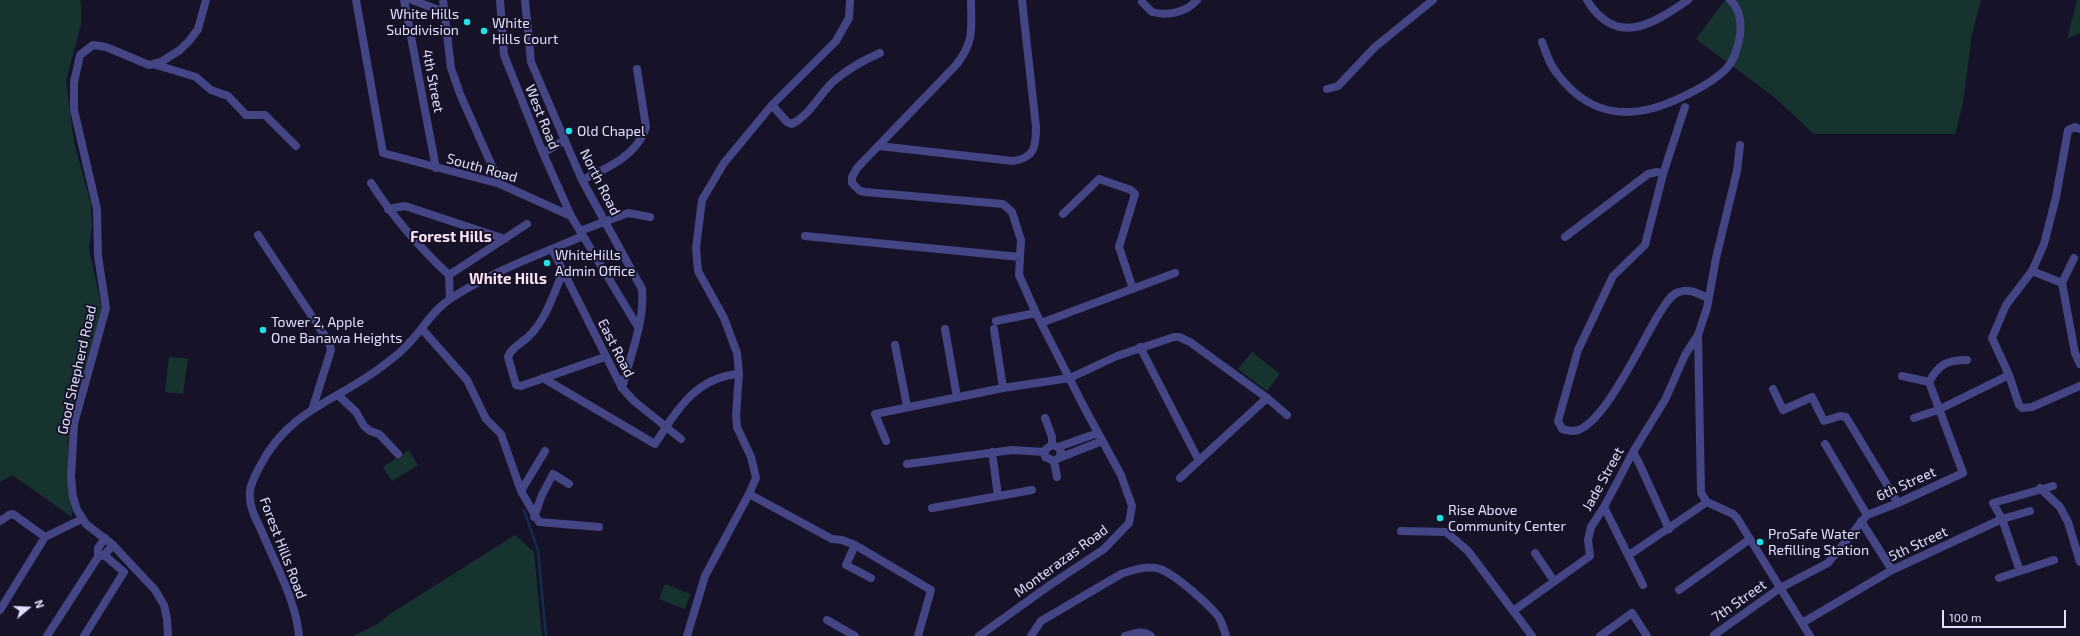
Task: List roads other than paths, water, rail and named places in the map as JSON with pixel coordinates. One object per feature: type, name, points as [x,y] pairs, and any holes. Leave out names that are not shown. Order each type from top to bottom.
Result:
[{"type":"street","name":"South Road","points":[[356,0],[383,153],[500,184],[570,216]]},
{"type":"street","name":"4th Street","points":[[404,0],[436,168]]},
{"type":"street","points":[[412,0],[444,12]]},
{"type":"street","points":[[443,0],[451,68],[460,94],[500,184]]},
{"type":"street","name":"West Road","points":[[500,0],[504,55],[570,216],[638,327]]},
{"type":"street","name":"North Road","points":[[525,0],[532,62],[582,180],[642,289],[643,296],[638,327],[622,388]]},
{"type":"street","points":[[687,636],[705,576],[750,494],[756,478],[751,457],[737,427],[736,415],[739,374],[737,353],[730,332],[698,271],[696,248],[698,222],[702,200],[710,183],[724,163],[772,105],[836,41],[849,18],[850,0]]},
{"type":"street","points":[[879,146],[957,64],[966,51],[970,41],[971,0]]},
{"type":"street","points":[[879,146],[1013,161],[1023,159],[1032,153],[1036,141],[1036,127],[1022,0]]},
{"type":"street","points":[[1142,2],[1152,12],[1172,14],[1197,0]]},
{"type":"street","points":[[1328,89],[1338,86],[1375,47],[1433,0]]},
{"type":"street","points":[[1587,0],[1594,12],[1604,22],[1627,28],[1642,26],[1660,20],[1688,0]]},
{"type":"street","points":[[1542,42],[1555,72],[1569,87],[1585,99],[1597,107],[1614,112],[1638,113],[1668,104],[1686,96],[1714,79],[1727,68],[1737,48],[1742,26],[1740,13],[1730,0]]},
{"type":"street","points":[[154,64],[170,57],[190,41],[198,29],[205,1]]},
{"type":"street","name":"Good Shepherd Road","points":[[154,64],[144,64],[106,47],[93,45],[80,55],[75,71],[74,110],[97,209],[98,256],[106,308],[74,424],[71,477],[73,497],[82,519],[113,545],[155,590],[164,605],[168,636]]},
{"type":"street","points":[[772,105],[787,122],[792,124],[813,106],[834,81],[846,72],[880,53]]},
{"type":"street","points":[[154,64],[196,77],[211,90],[228,96],[246,115],[265,115],[296,146]]},
{"type":"street","points":[[582,180],[608,169],[621,160],[644,135],[646,127],[637,69]]},
{"type":"street","points":[[1685,107],[1663,174],[1645,245],[1612,276],[1578,350],[1558,421],[1562,429],[1575,431],[1594,420],[1607,406],[1647,333],[1669,299],[1678,292],[1688,290],[1708,298]]},
{"type":"street","points":[[2080,129],[2075,127],[2068,130],[2056,197],[2044,244],[2032,271],[2006,305],[1992,338],[2009,375],[2019,405],[2022,408],[2032,407],[2080,386]]},
{"type":"street","points":[[543,152],[565,140]]},
{"type":"street","points":[[1740,145],[1737,171],[1698,335],[1701,493],[1707,502],[1733,514],[1750,538],[1810,636]]},
{"type":"street","name":"Monterazas Road","points":[[879,146],[854,172],[852,183],[855,187],[865,192],[1003,204],[1012,212],[1021,240],[1019,275],[1041,324],[1121,474],[1132,506],[1130,522],[1104,549],[1050,585],[979,636]]},
{"type":"street","points":[[1565,237],[1648,174],[1657,172],[1663,174]]},
{"type":"street","points":[[1063,214],[1099,179],[1131,190],[1135,194],[1119,247],[1133,289]]},
{"type":"street","points":[[371,183],[388,209],[422,248],[449,275],[450,299]]},
{"type":"street","points":[[388,209],[405,206],[505,239]]},
{"type":"street","name":"Forest Hills Road","points":[[298,636],[298,624],[286,589],[254,515],[250,489],[261,463],[274,443],[287,428],[313,407],[338,395],[387,363],[422,329],[440,306],[450,299],[496,273],[552,249],[605,222],[628,213],[650,217]]},
{"type":"street","points":[[449,275],[528,224]]},
{"type":"street","points":[[258,235],[329,342],[331,350],[313,407]]},
{"type":"street","points":[[805,236],[1020,258]]},
{"type":"street","name":"East Road","points":[[552,249],[605,357],[622,388],[666,427],[681,438]]},
{"type":"street","points":[[2074,258],[2062,283],[2075,353],[2080,364]]},
{"type":"street","points":[[2032,271],[2062,283]]},
{"type":"street","points":[[563,272],[539,323],[528,337],[509,352],[508,357],[516,385],[518,386],[605,357]]},
{"type":"street","points":[[1041,324],[1175,273]]},
{"type":"street","points":[[1003,388],[995,325],[1036,313]]},
{"type":"street","points":[[422,329],[467,380],[486,419],[501,434],[521,491],[534,517],[539,522],[599,526]]},
{"type":"street","points":[[944,329],[957,397]]},
{"type":"street","name":"Jade Street","points":[[1513,611],[1590,556],[1588,540],[1591,527],[1604,507],[1633,452],[1665,400],[1685,355],[1698,335]]},
{"type":"street","points":[[886,441],[875,414],[907,406],[1003,388],[1070,378],[1140,348],[1169,338],[1179,337],[1190,342],[1267,398],[1287,416]]},
{"type":"street","points":[[896,345],[907,406]]},
{"type":"street","points":[[1140,348],[1198,459]]},
{"type":"street","points":[[1902,376],[1929,382],[1934,373],[1947,362],[1953,360],[1967,360]]},
{"type":"street","points":[[543,378],[655,444],[688,398],[703,384],[719,377],[739,374]]},
{"type":"street","points":[[1914,418],[1938,410],[2009,375]]},
{"type":"street","name":"6th Street","points":[[1780,588],[1828,563],[1867,515],[1898,503],[1963,473],[1938,410],[1929,382]]},
{"type":"street","points":[[1772,389],[1783,410],[1812,397],[1824,421],[1840,416],[1846,417],[1898,503]]},
{"type":"street","points":[[338,395],[356,412],[364,426],[370,431],[379,434],[398,454]]},
{"type":"street","points":[[1180,478],[1198,459],[1267,398]]},
{"type":"street","points":[[1045,418],[1055,446],[1061,452],[1056,460],[1057,477]]},
{"type":"street","points":[[1100,437],[1056,460],[1046,457],[1045,452],[1047,447],[1100,437]]},
{"type":"street","points":[[1825,444],[1867,515]]},
{"type":"street","points":[[907,464],[992,452],[1027,450],[1045,452]]},
{"type":"street","points":[[521,491],[545,452]]},
{"type":"street","points":[[992,452],[998,496]]},
{"type":"street","points":[[1633,452],[1669,530]]},
{"type":"street","points":[[534,517],[542,494],[553,474],[569,484]]},
{"type":"street","points":[[2020,571],[2002,519],[1993,503],[2040,488],[2053,486]]},
{"type":"street","points":[[2040,488],[2060,507],[2068,522],[2080,562]]},
{"type":"street","points":[[932,508],[1032,490]]},
{"type":"street","points":[[750,494],[832,539],[842,540],[855,545],[931,590],[918,636]]},
{"type":"street","points":[[1629,555],[1669,530],[1707,502]]},
{"type":"street","points":[[1604,507],[1643,585]]},
{"type":"street","name":"5th Street","points":[[1802,624],[1892,570],[2002,519],[2030,511]]},
{"type":"street","points":[[0,521],[9,514],[13,514],[45,537]]},
{"type":"street","points":[[0,610],[45,537],[82,519]]},
{"type":"street","points":[[1861,521],[1892,570]]},
{"type":"street","points":[[1401,530],[1446,532],[1468,551],[1532,636]]},
{"type":"street","points":[[84,636],[124,572],[101,556],[98,548],[105,538]]},
{"type":"street","points":[[1679,590],[1750,538]]},
{"type":"street","points":[[47,636],[101,556],[113,545]]},
{"type":"street","points":[[855,545],[846,565],[871,578]]},
{"type":"street","points":[[1535,553],[1554,581]]},
{"type":"street","points":[[1999,578],[2054,560]]},
{"type":"street","points":[[1031,636],[1041,621],[1120,574],[1134,569],[1146,568],[1159,569],[1184,584],[1218,616],[1224,627],[1226,636]]},
{"type":"street","name":"7th Street","points":[[1714,635],[1780,588]]},
{"type":"street","points":[[1600,636],[1632,613],[1646,636]]},
{"type":"street","points":[[827,620],[855,636]]},
{"type":"street","points":[[1124,636],[1138,632],[1148,633],[1151,636]]},
{"type":"waterway","points":[[524,510],[538,550],[546,636]]},
{"type":"place","name":"White Hills Subdivision","points":[[467,22]]},
{"type":"place","name":"White Hills Court","points":[[484,31]]},
{"type":"place","name":"Old Chapel","points":[[569,131]]},
{"type":"place","name":"WhiteHills Admin Office","points":[[547,263]]},
{"type":"place","name":"Tower 2, Apple One Banawa Heights","points":[[263,330]]},
{"type":"place","name":"Rise Above Community Center","points":[[1440,518]]},
{"type":"place","name":"ProSafe Water Refilling Station","points":[[1760,542]]},
{"type":"district","name":"Forest Hills","points":[[451,237]]},
{"type":"district","name":"White Hills","points":[[508,279]]}]
